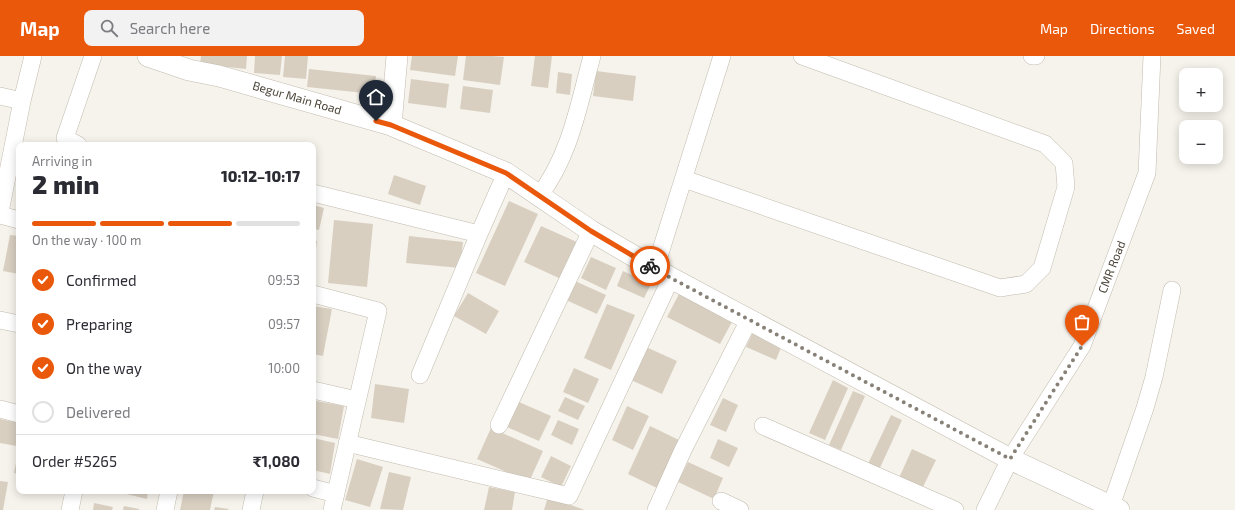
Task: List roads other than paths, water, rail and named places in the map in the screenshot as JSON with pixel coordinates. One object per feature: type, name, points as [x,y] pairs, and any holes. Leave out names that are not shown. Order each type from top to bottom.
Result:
[{"type":"street","points":[[0,212],[22,101],[33,56]]},
{"type":"street","points":[[72,142],[65,138],[93,56]]},
{"type":"street","name":"Begur Main Road","points":[[148,56],[190,63],[219,76],[391,125],[506,173],[591,231],[663,274],[1010,459],[1115,508]]},
{"type":"street","points":[[391,125],[397,56]]},
{"type":"street","points":[[539,196],[549,183],[571,137],[592,56]]},
{"type":"street","points":[[347,443],[569,496],[663,274],[684,179],[722,56]]},
{"type":"street","points":[[684,179],[1000,288],[1026,284],[1042,268],[1066,187],[1064,163],[1045,144],[802,56]]},
{"type":"street","name":"CMR Road","points":[[985,510],[1010,459],[1082,346],[1147,173],[1152,56]]},
{"type":"street","points":[[0,96],[22,101]]},
{"type":"street","points":[[420,375],[506,173]]},
{"type":"street","points":[[316,194],[479,234]]},
{"type":"street","points":[[0,215],[16,219]]},
{"type":"street","points":[[499,425],[591,231]]},
{"type":"street","points":[[1115,508],[1154,377],[1172,290]]},
{"type":"street","points":[[316,295],[378,311],[334,502],[316,490]]},
{"type":"street","points":[[0,320],[16,323]]},
{"type":"street","points":[[656,510],[683,450],[749,320]]},
{"type":"street","points":[[316,391],[357,400]]},
{"type":"street","points":[[0,409],[16,413]]},
{"type":"street","points":[[763,426],[955,510]]},
{"type":"street","points":[[70,510],[73,494]]},
{"type":"street","points":[[165,510],[168,494]]},
{"type":"street","points":[[251,510],[254,494]]},
{"type":"street","points":[[721,501],[740,510]]}]
